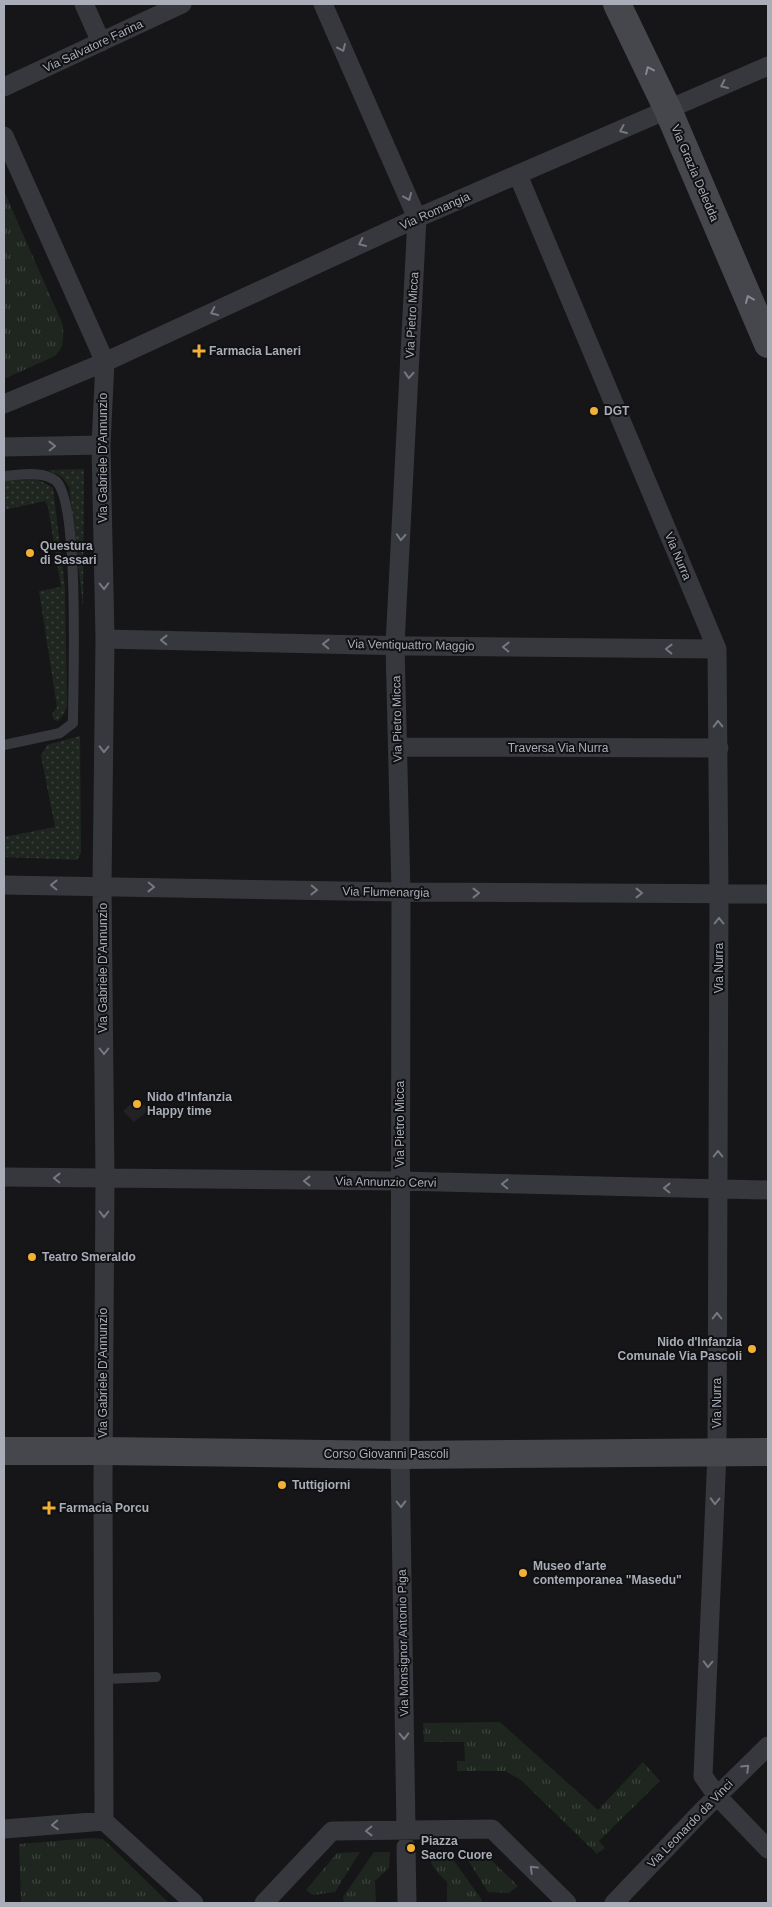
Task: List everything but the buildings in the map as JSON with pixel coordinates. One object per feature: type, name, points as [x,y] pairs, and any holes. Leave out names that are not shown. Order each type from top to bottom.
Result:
[{"type":"main road","name":"Via Grazia Deledda","points":[[617,4],[668,110],[768,344]]},
{"type":"main road","name":"Corso Giovanni Pascoli","points":[[4,1451],[103,1450],[400,1455],[768,1452]]},
{"type":"street","points":[[84,4],[102,42]]},
{"type":"street","name":"Via Salvatore Farina","points":[[4,87],[102,42],[162,8],[182,4]]},
{"type":"street","name":"Via Pietro Micca","points":[[323,4],[417,218],[395,645],[401,892],[400,1455]]},
{"type":"street","name":"Via Romangia","points":[[4,404],[105,362],[417,218],[768,66]]},
{"type":"street","name":"Via Gabriele D'Annunzio","points":[[4,136],[105,362],[102,445],[105,639],[102,886],[105,1180],[103,1450],[104,1821]]},
{"type":"street","name":"Via Nurra","points":[[518,175],[718,649],[717,1453],[703,1776],[717,1796],[768,1848]]},
{"type":"street","points":[[4,447],[102,445]]},
{"type":"street","name":"Via Ventiquattro Maggio","points":[[105,639],[718,649]]},
{"type":"street","name":"Traversa Via Nurra","points":[[398,747],[719,748]]},
{"type":"street","name":"Via Flumenargia","points":[[4,885],[401,892],[768,894]]},
{"type":"street","name":"Via Annunzio Cervi","points":[[4,1177],[105,1180],[400,1181],[768,1190]]},
{"type":"street","name":"Via Monsignor Antonio Piga","points":[[400,1455],[406,1839]]},
{"type":"street","name":"Via Leonardo da Vinci","points":[[614,1903],[768,1746]]},
{"type":"street","points":[[4,1829],[104,1821],[194,1903]]},
{"type":"street","points":[[264,1903],[332,1831],[406,1839],[492,1830],[567,1903]]},
{"type":"street","points":[[406,1839],[407,1903]]},
{"type":"lane","points":[[4,476],[44,476],[55,480],[61,488],[67,506],[74,585],[73,723],[60,733],[4,745]]},
{"type":"lane","points":[[104,1679],[156,1677]]},
{"type":"shaded area","name":"Nido d'Infanzia Happy time","points":[[137,1098],[149,1110],[134,1122],[123,1111]]},
{"type":"green space","points":[[4,191],[63,325],[63,342],[55,356],[4,379]]},
{"type":"green space","points":[[84,469],[83,606],[69,487],[62,477],[48,470]]},
{"type":"green space","points":[[32,478],[53,488],[65,587],[67,706],[64,714],[58,721],[54,720],[52,714],[57,707],[39,591],[61,587],[48,507],[45,501],[4,510],[4,479]]},
{"type":"green space","points":[[80,736],[81,853],[77,860],[4,857],[4,837],[55,827],[41,756],[47,745]]},
{"type":"green space","points":[[500,1722],[598,1810],[643,1762],[660,1781],[599,1841],[605,1848],[597,1854],[521,1780],[505,1771],[457,1771],[457,1761],[465,1761],[464,1742],[424,1742],[423,1723]]},
{"type":"green space","points":[[91,1838],[103,1839],[169,1903],[21,1903],[19,1844]]},
{"type":"green space","points":[[432,1851],[447,1851],[482,1900],[481,1903],[447,1903],[447,1882],[432,1865]]},
{"type":"green space","points":[[462,1851],[485,1854],[518,1886],[509,1893],[488,1892]]},
{"type":"green space","points":[[360,1852],[335,1892],[313,1895],[306,1890],[337,1853]]},
{"type":"green space","points":[[374,1852],[390,1852],[389,1868],[375,1881],[376,1903],[344,1903],[343,1897]]},
{"type":"place","name":"Farmacia Laneri","points":[[199,351]]},
{"type":"place","name":"DGT","points":[[594,411]]},
{"type":"place","name":"Questura di Sassari","points":[[30,553]]},
{"type":"place","name":"Nido d'Infanzia Happy time","points":[[137,1104]]},
{"type":"place","name":"Teatro Smeraldo","points":[[32,1257]]},
{"type":"place","name":"Nido d'Infanzia Comunale Via Pascoli","points":[[752,1349]]},
{"type":"place","name":"Tuttigiorni","points":[[282,1485]]},
{"type":"place","name":"Farmacia Porcu","points":[[49,1508]]},
{"type":"place","name":"Museo d'arte contemporanea \"Masedu\"","points":[[523,1573]]},
{"type":"place","name":"Piazza Sacro Cuore","points":[[411,1848]]}]
